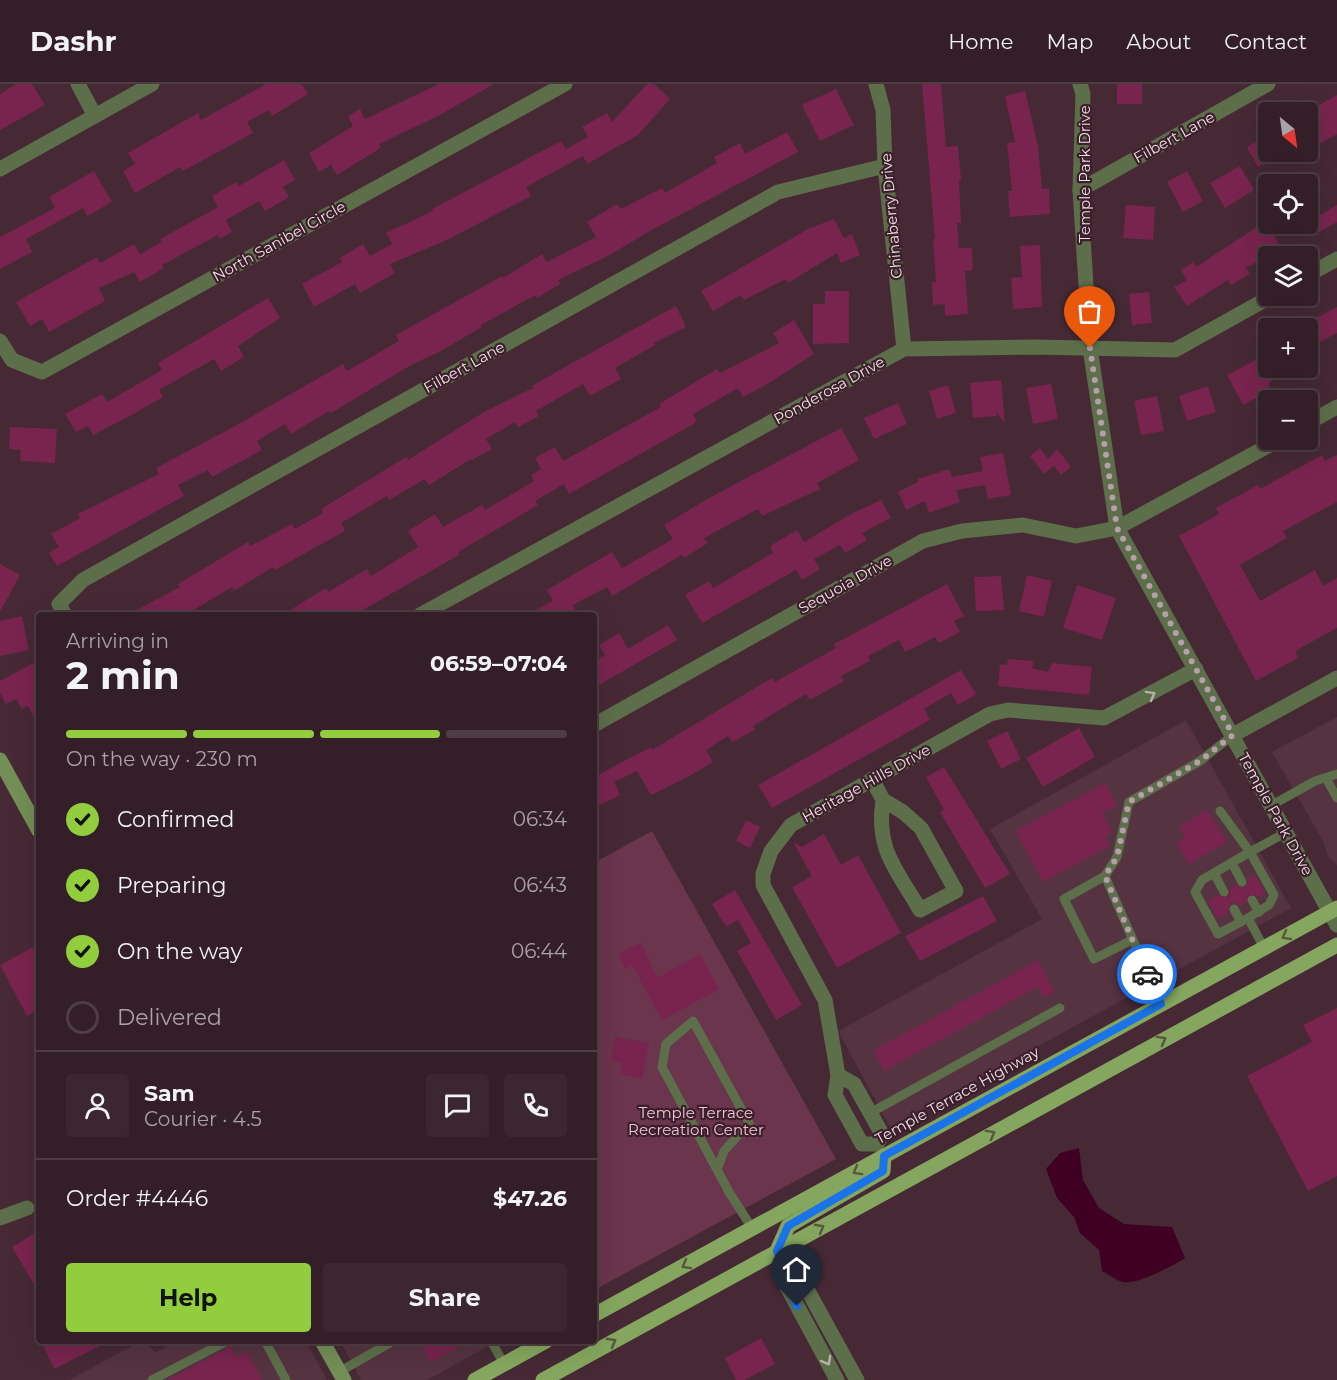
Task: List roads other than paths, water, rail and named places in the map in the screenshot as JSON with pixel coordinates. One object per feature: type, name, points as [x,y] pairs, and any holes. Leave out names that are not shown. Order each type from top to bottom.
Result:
[{"type":"main road","name":"Temple Terrace Highway","points":[[597,1313],[752,1228],[881,1150],[1264,948],[1335,915]]},
{"type":"main road","points":[[543,1380],[1337,945]]},
{"type":"main road","points":[[777,1251],[788,1226],[883,1171],[881,1150]]},
{"type":"main road","points":[[475,1380],[541,1344]]},
{"type":"street","points":[[78,84],[95,116]]},
{"type":"street","points":[[0,169],[152,84]]},
{"type":"street","name":"North Sanibel Circle","points":[[0,341],[12,360],[42,372],[564,84]]},
{"type":"street","name":"Chinaberry Drive","points":[[876,84],[883,110],[885,166],[904,349]]},
{"type":"street","name":"Temple Park Drive","points":[[1080,84],[1083,94],[1080,190],[1090,348],[1117,528],[1335,915]]},
{"type":"street","name":"Filbert Lane","points":[[1080,190],[1268,84]]},
{"type":"street","name":"Filbert Lane","points":[[62,610],[83,580],[778,192],[885,166]]},
{"type":"street","points":[[1318,269],[1337,259]]},
{"type":"street","name":"Ponderosa Drive","points":[[425,612],[904,349],[1174,350],[1258,304]]},
{"type":"street","points":[[1318,417],[1337,407]]},
{"type":"street","name":"Sequoia Drive","points":[[597,723],[923,541],[962,531],[1023,525],[1076,536],[1117,528],[1261,450]]},
{"type":"street","name":"Heritage Hills Drive","points":[[881,1150],[862,1144],[835,1095],[837,1075],[825,1000],[766,894],[763,874],[771,851],[784,831],[872,779],[999,711],[1104,718],[1196,669]]},
{"type":"street","points":[[1233,735],[1337,678]]},
{"type":"street","points":[[0,760],[36,826]]},
{"type":"street","points":[[872,779],[884,800],[903,812],[921,828],[956,891],[920,910],[881,837],[879,822],[884,800]]},
{"type":"street","points":[[837,1075],[854,1084],[882,1134],[881,1150]]},
{"type":"street","points":[[0,1218],[27,1208]]},
{"type":"street","points":[[777,1251],[786,1271],[787,1287],[837,1380]]},
{"type":"street","points":[[786,1271],[802,1280],[857,1380]]},
{"type":"street","points":[[324,1344],[341,1376]]},
{"type":"lane","points":[[1132,940],[1094,959],[1064,899],[1105,876],[1117,857],[1129,802],[1200,761],[1233,735]]},
{"type":"lane","points":[[1272,805],[1316,781],[1337,774]]},
{"type":"lane","points":[[1326,778],[1337,798]]},
{"type":"lane","points":[[1220,811],[1250,852],[1274,895],[1269,905],[1259,912],[1218,934],[1195,892],[1202,880],[1250,852],[1287,832]]},
{"type":"lane","points":[[1232,863],[1242,882]]},
{"type":"lane","points":[[1214,873],[1224,892]]},
{"type":"lane","points":[[1105,876],[1161,1004]]},
{"type":"lane","points":[[1252,900],[1259,912]]},
{"type":"lane","points":[[1234,909],[1264,948]]},
{"type":"lane","points":[[870,1113],[1060,1008]]},
{"type":"lane","points":[[717,1170],[724,1151],[749,1123],[693,1021],[666,1044],[662,1067],[717,1170],[752,1228]]},
{"type":"lane","points":[[152,1380],[221,1344]]},
{"type":"lane","points":[[267,1344],[286,1380]]},
{"type":"lane","points":[[341,1376],[389,1344]]},
{"type":"lane","points":[[493,1344],[504,1364]]},
{"type":"park label","name":"Temple Terrace Recreation Center","points":[[696,1120]]}]
